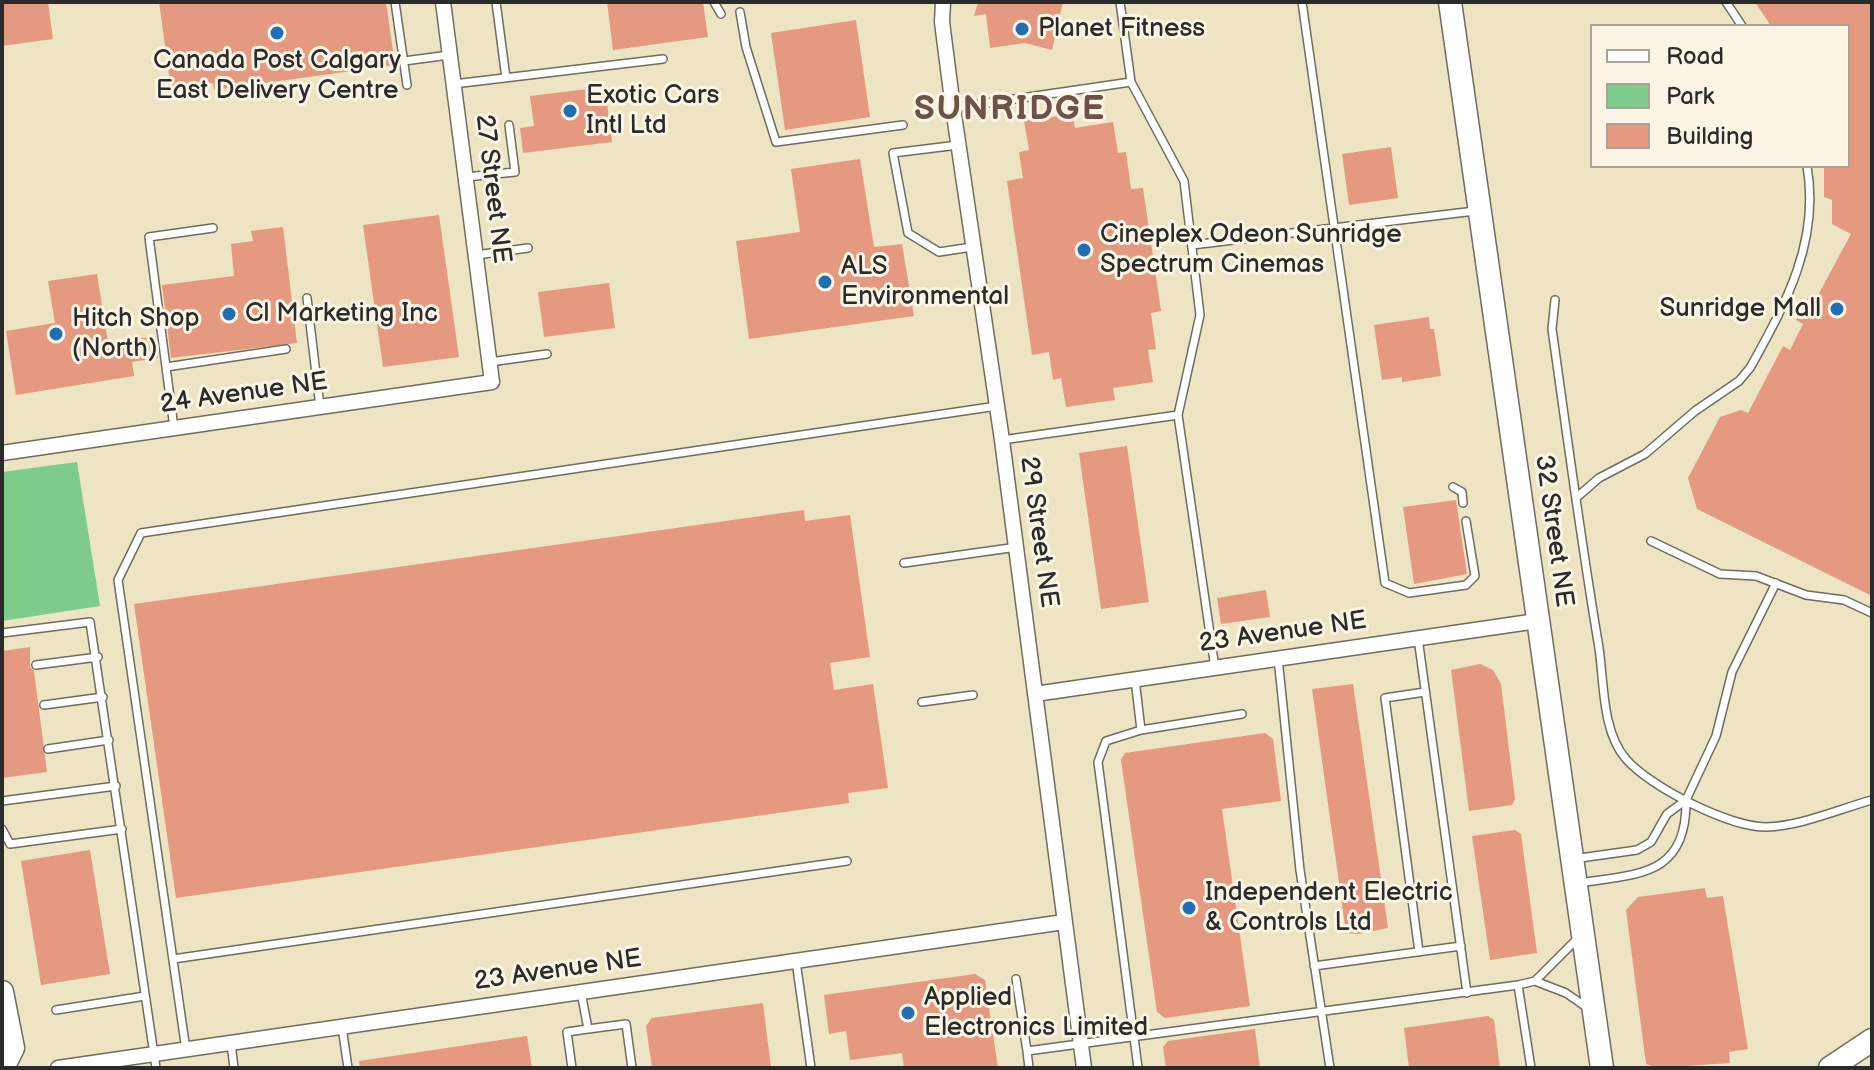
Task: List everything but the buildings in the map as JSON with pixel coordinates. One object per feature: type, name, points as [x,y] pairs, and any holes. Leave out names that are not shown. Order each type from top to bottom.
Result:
[{"type":"street","name":"27 Street NE","points":[[443,2],[492,382]]},
{"type":"street","name":"29 Street NE","points":[[943,2],[942,22],[953,108],[1017,547],[1084,1068]]},
{"type":"street","name":"32 Street NE","points":[[1450,2],[1602,1068]]},
{"type":"street","name":"24 Avenue NE","points":[[2,453],[492,382]]},
{"type":"street","name":"23 Avenue NE","points":[[1035,694],[1537,621]]},
{"type":"street","name":"23 Avenue NE","points":[[58,1068],[155,1061],[186,1050],[231,1043],[1064,922]]},
{"type":"street","points":[[2,992],[13,1048],[3,1068]]},
{"type":"street","points":[[1840,1063],[1872,1040]]},
{"type":"street","points":[[1840,1063],[1872,1049]]},
{"type":"lane","points":[[395,2],[407,85]]},
{"type":"lane","points":[[496,2],[506,78]]},
{"type":"lane","points":[[714,2],[721,14]]},
{"type":"lane","points":[[1120,2],[1131,82],[1184,181],[1200,315],[1178,415],[1215,668]]},
{"type":"lane","points":[[1302,2],[1385,583],[1409,593],[1466,585],[1475,576],[1466,521]]},
{"type":"lane","points":[[1726,2],[1741,24]]},
{"type":"lane","points":[[740,12],[746,47],[776,142],[903,125]]},
{"type":"lane","points":[[404,61],[450,55]]},
{"type":"lane","points":[[454,84],[663,59]]},
{"type":"lane","points":[[953,108],[1131,82]]},
{"type":"lane","points":[[466,177],[515,172],[509,125]]},
{"type":"lane","points":[[958,145],[893,153],[908,233],[939,252],[974,247]]},
{"type":"lane","points":[[1576,498],[1599,478],[1645,454],[1695,411],[1739,381],[1750,368],[1804,257],[1811,196],[1807,168]]},
{"type":"lane","points":[[1192,245],[1480,211]]},
{"type":"lane","points":[[174,428],[149,237],[213,228]]},
{"type":"lane","points":[[476,255],[528,248]]},
{"type":"lane","points":[[307,298],[320,407]]},
{"type":"lane","points":[[1555,300],[1552,329],[1576,498],[1615,740],[1624,757],[1637,770],[1686,800],[1729,818],[1764,827],[1872,800]]},
{"type":"lane","points":[[166,367],[286,349]]},
{"type":"lane","points":[[490,362],[547,354]]},
{"type":"lane","points":[[186,1050],[118,580],[141,533],[997,406]]},
{"type":"lane","points":[[1002,440],[1178,415]]},
{"type":"lane","points":[[1453,487],[1462,492],[1463,503]]},
{"type":"lane","points":[[1651,541],[1720,574],[1756,576],[1806,595],[1844,600],[1872,613]]},
{"type":"lane","points":[[904,563],[1017,547]]},
{"type":"lane","points":[[1575,883],[1644,873],[1670,858],[1686,826],[1686,800],[1716,736],[1737,661],[1776,583]]},
{"type":"lane","points":[[2,633],[90,622],[98,657],[155,1061]]},
{"type":"lane","points":[[1418,638],[1467,993]]},
{"type":"lane","points":[[36,665],[98,657]]},
{"type":"lane","points":[[1278,658],[1314,966],[1330,1068]]},
{"type":"lane","points":[[1135,679],[1141,730]]},
{"type":"lane","points":[[1419,952],[1385,698],[1425,692]]},
{"type":"lane","points":[[922,702],[973,695]]},
{"type":"lane","points":[[44,705],[103,697]]},
{"type":"lane","points":[[1138,1068],[1098,762],[1106,741],[1141,730],[1242,714]]},
{"type":"lane","points":[[48,749],[109,740]]},
{"type":"lane","points":[[2,801],[116,786]]},
{"type":"lane","points":[[1571,859],[1637,850],[1651,842],[1667,814],[1686,800]]},
{"type":"lane","points":[[2,829],[10,844],[122,829]]},
{"type":"lane","points":[[173,959],[847,861]]},
{"type":"lane","points":[[1027,1051],[1518,985],[1535,981],[1583,932]]},
{"type":"lane","points":[[1314,966],[1461,946]]},
{"type":"lane","points":[[796,961],[811,1068]]},
{"type":"lane","points":[[1016,979],[1029,1068]]},
{"type":"lane","points":[[1535,981],[1566,993],[1593,1012]]},
{"type":"lane","points":[[1518,985],[1531,1068]]},
{"type":"lane","points":[[581,992],[588,1029]]},
{"type":"lane","points":[[56,1010],[145,996]]},
{"type":"lane","points":[[572,1068],[567,1032],[626,1024],[632,1068]]},
{"type":"lane","points":[[342,1027],[348,1068]]},
{"type":"lane","points":[[231,1043],[234,1068]]},
{"type":"green space","points":[[77,462],[100,606],[2,621],[2,472]]},
{"type":"place","name":"Planet Fitness","points":[[1022,29]]},
{"type":"place","name":"Canada Post Calgary East Delivery Centre","points":[[277,33]]},
{"type":"place","name":"Exotic Cars Intl Ltd","points":[[570,111]]},
{"type":"place","name":"Cineplex Odeon Sunridge Spectrum Cinemas","points":[[1084,250]]},
{"type":"place","name":"ALS Environmental","points":[[825,282]]},
{"type":"place","name":"Sunridge Mall","points":[[1837,309]]},
{"type":"place","name":"Cl Marketing Inc","points":[[229,314]]},
{"type":"place","name":"Hitch Shop (North)","points":[[56,334]]},
{"type":"place","name":"Independent Electric & Controls Ltd","points":[[1189,908]]},
{"type":"place","name":"Applied Electronics Limited","points":[[908,1013]]},
{"type":"district","name":"SUNRIDGE","points":[[1010,110]]}]
